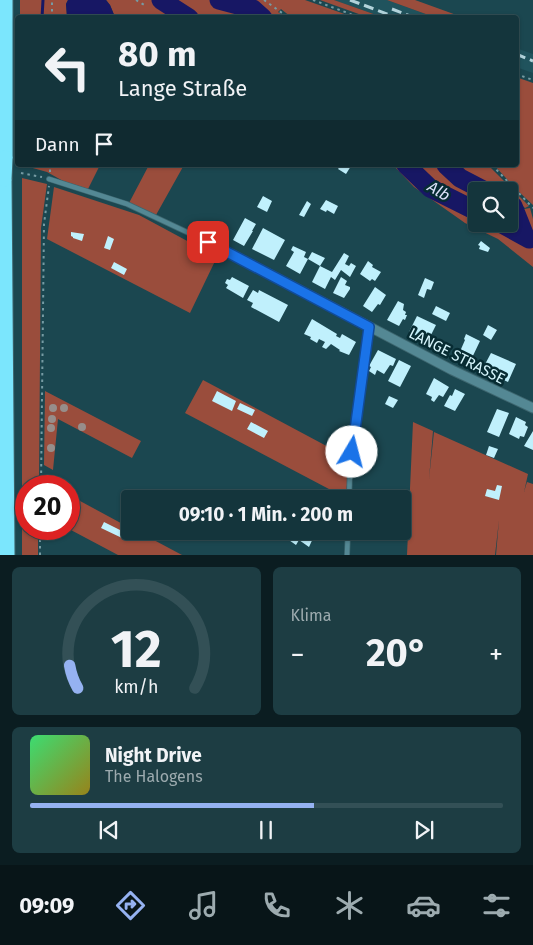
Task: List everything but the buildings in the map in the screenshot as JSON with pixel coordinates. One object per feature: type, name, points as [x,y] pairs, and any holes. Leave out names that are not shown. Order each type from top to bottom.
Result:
[{"type":"highway","points":[[5,0],[4,179],[7,555]]},
{"type":"street","name":"LANGE STRASSE","points":[[208,242],[452,370],[533,408]]},
{"type":"lane","points":[[50,179],[127,204],[208,242]]},
{"type":"lane","points":[[349,490],[350,470],[369,327]]},
{"type":"lane","points":[[347,555],[348,540]]},
{"type":"path","points":[[52,0],[52,15]]},
{"type":"path","points":[[136,0],[146,6]]},
{"type":"path","points":[[264,0],[285,15]]},
{"type":"path","points":[[313,0],[353,15]]},
{"type":"path","points":[[519,75],[533,80]]},
{"type":"path","points":[[494,167],[533,208]]},
{"type":"path","points":[[21,173],[50,179],[44,224],[41,475]]},
{"type":"path","points":[[40,540],[40,555]]},
{"type":"shaded area","points":[[20,0],[68,0],[66,4],[67,15],[20,15]]},
{"type":"shaded area","points":[[68,0],[106,0],[114,15],[67,15],[66,4]]},
{"type":"shaded area","points":[[106,0],[305,0],[347,15],[288,15],[281,9],[278,12],[282,15],[264,15],[245,3],[259,15],[114,15]]},
{"type":"shaded area","points":[[320,0],[334,0],[376,15],[361,15]]},
{"type":"shaded area","points":[[334,0],[387,0],[428,15],[376,15]]},
{"type":"shaded area","points":[[387,0],[415,0],[456,15],[428,15]]},
{"type":"shaded area","points":[[519,49],[533,54],[533,73],[519,68]]},
{"type":"shaded area","points":[[519,78],[533,83],[533,205],[518,191],[518,182],[510,182],[496,167],[519,167]]},
{"type":"shaded area","points":[[29,167],[99,167],[88,189],[63,181],[47,172]]},
{"type":"shaded area","points":[[148,167],[183,167],[156,215],[129,203]]},
{"type":"shaded area","points":[[395,167],[456,167],[462,173],[457,167],[490,167],[505,182],[468,182],[468,224],[414,187]]},
{"type":"shaded area","points":[[22,178],[47,184],[41,228],[39,475],[22,475]]},
{"type":"shaded area","points":[[54,187],[139,215],[217,257],[190,313],[47,239]]},
{"type":"shaded area","points":[[518,195],[529,206],[525,208],[518,201]]},
{"type":"shaded area","points":[[518,203],[524,209],[530,208],[533,219],[533,267],[498,239],[484,232],[518,232]]},
{"type":"shaded area","points":[[203,380],[349,458],[347,490],[331,490],[185,413]]},
{"type":"shaded area","points":[[45,391],[141,441],[132,458],[58,419],[53,470],[44,465]]},
{"type":"shaded area","points":[[413,422],[433,431],[429,479],[434,432],[528,474],[524,492],[527,482],[533,484],[533,555],[496,555],[499,520],[495,555],[407,555],[408,540],[411,540],[410,490]]},
{"type":"shaded area","points":[[80,501],[121,523],[121,540],[154,540],[182,555],[118,555],[80,535]]},
{"type":"shaded area","points":[[22,540],[38,540],[38,555],[22,555]]},
{"type":"waterway","points":[[42,15],[43,0]]},
{"type":"waterway","name":"Alb","points":[[161,0],[184,15]]},
{"type":"waterway","points":[[219,0],[253,9],[260,15]]},
{"type":"waterway","name":"Alb","points":[[408,167],[430,188],[468,207]]},
{"type":"waterway","points":[[448,167],[460,178],[468,182]]},
{"type":"waterway","points":[[518,218],[525,236]]},
{"type":"waterway","name":"Alb","points":[[516,232],[529,239]]},
{"type":"railway","points":[[350,0],[390,15]]},
{"type":"railway","points":[[392,9],[407,15]]},
{"type":"railway","points":[[519,55],[533,61]]},
{"type":"route","points":[[208,242],[369,327],[352,452]]}]
